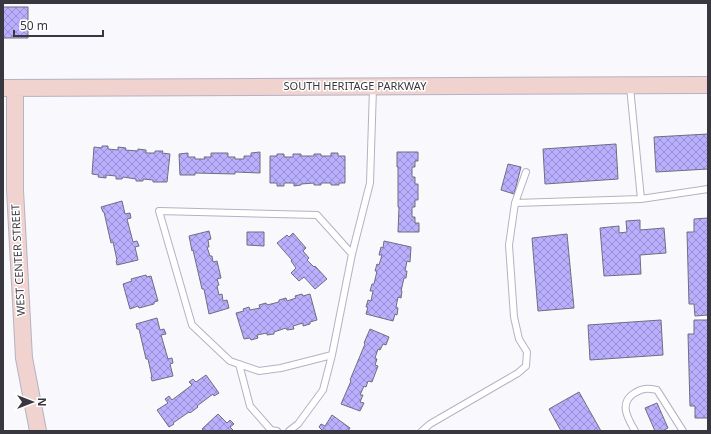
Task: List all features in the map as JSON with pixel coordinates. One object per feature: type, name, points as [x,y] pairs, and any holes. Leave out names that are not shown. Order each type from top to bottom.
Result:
[{"type":"main road","name":"SOUTH HERITAGE PARKWAY","points":[[9,88],[708,85]]},
{"type":"main road","name":"WEST CENTER STREET","points":[[9,88],[24,358],[38,431]]},
{"type":"lane","points":[[630,85],[641,199]]},
{"type":"lane","points":[[289,431],[298,424],[323,390],[332,355],[352,254],[370,183],[373,86]]},
{"type":"lane","points":[[422,431],[430,424],[518,373],[526,366],[527,352],[519,339],[514,317],[509,245],[516,203],[526,172]]},
{"type":"lane","points":[[516,203],[641,199],[708,189]]},
{"type":"lane","points":[[332,355],[281,368],[259,371],[230,361],[192,325],[159,212],[317,215],[352,254]]},
{"type":"lane","points":[[239,364],[250,406],[271,430],[277,431]]},
{"type":"lane","points":[[635,431],[628,419],[625,407],[628,398],[639,390],[647,388],[658,390],[683,431]]},
{"type":"building","points":[[3,7],[28,7],[28,38],[3,38]]},
{"type":"building","points":[[708,134],[708,169],[656,172],[654,137]]},
{"type":"building","points":[[616,144],[618,179],[545,184],[543,149]]},
{"type":"building","points":[[102,146],[108,146],[108,149],[118,150],[118,147],[126,148],[125,150],[146,150],[146,153],[163,151],[162,153],[170,154],[167,182],[153,182],[153,180],[143,179],[143,181],[136,181],[136,179],[123,177],[122,179],[116,179],[116,176],[106,175],[106,178],[98,177],[99,175],[92,174],[94,147],[102,148]]},
{"type":"building","points":[[260,152],[260,173],[195,173],[195,175],[180,175],[179,154],[188,153],[188,157],[205,159],[204,157],[211,157],[211,153],[228,153],[228,157],[244,159],[244,156],[251,156],[251,153]]},
{"type":"building","points":[[397,152],[418,152],[418,161],[415,161],[415,167],[412,167],[412,177],[415,177],[415,184],[418,184],[418,200],[415,200],[415,207],[412,207],[412,217],[415,217],[415,223],[419,223],[419,232],[398,232],[399,207]]},
{"type":"building","points":[[331,153],[338,153],[338,156],[345,156],[345,183],[339,183],[339,185],[321,183],[321,185],[314,185],[314,183],[294,186],[294,183],[284,183],[284,186],[277,186],[277,183],[270,183],[270,156],[284,154],[284,157],[293,157],[293,154],[301,154],[301,156],[314,156],[314,154],[321,154],[321,156],[331,156]]},
{"type":"building","points":[[508,164],[521,167],[514,194],[501,190]]},
{"type":"building","points":[[122,201],[125,214],[130,213],[131,218],[127,219],[133,242],[137,241],[139,246],[135,247],[138,260],[117,265],[113,242],[111,243],[104,212],[101,207]]},
{"type":"building","points":[[708,218],[708,315],[695,316],[694,304],[689,304],[687,232],[694,232],[694,219]]},
{"type":"building","points":[[640,220],[640,230],[664,228],[666,253],[640,255],[641,274],[604,276],[600,228],[619,226],[619,233],[627,232],[626,221]]},
{"type":"building","points":[[209,231],[211,239],[208,240],[209,247],[207,247],[210,256],[212,256],[213,262],[217,261],[221,278],[217,279],[219,285],[217,286],[219,295],[222,294],[223,301],[227,300],[229,308],[209,314],[204,289],[202,289],[189,236]]},
{"type":"building","points":[[247,232],[264,232],[264,246],[247,245]]},
{"type":"building","points":[[293,233],[306,248],[303,251],[309,258],[307,260],[327,279],[315,289],[304,277],[299,281],[291,273],[296,268],[291,261],[292,260],[277,243],[287,235],[289,237]]},
{"type":"building","points":[[567,234],[574,308],[538,311],[532,238]]},
{"type":"building","points":[[384,241],[411,247],[410,262],[407,261],[405,271],[407,271],[406,278],[404,278],[401,298],[398,297],[396,307],[398,308],[397,315],[395,314],[393,321],[366,314],[368,300],[371,301],[373,291],[370,291],[372,284],[374,284],[377,271],[375,271],[377,264],[379,265],[382,255],[379,255],[381,247],[383,248]]},
{"type":"building","points":[[146,275],[147,277],[151,276],[158,301],[154,302],[154,304],[139,308],[138,306],[130,309],[123,284],[132,281],[131,279]]},
{"type":"building","points":[[302,294],[303,296],[310,294],[317,320],[303,326],[303,323],[293,326],[294,329],[287,330],[286,328],[274,332],[274,334],[267,335],[267,333],[257,335],[258,338],[251,340],[250,338],[244,339],[236,313],[244,311],[243,309],[249,307],[250,310],[260,308],[259,305],[279,302],[279,300],[286,298],[287,301]]},
{"type":"building","points":[[157,318],[160,330],[164,329],[166,334],[161,335],[168,359],[172,358],[173,363],[170,364],[173,376],[152,381],[148,359],[146,359],[139,329],[137,329],[136,324]]},
{"type":"building","points":[[661,320],[663,355],[590,360],[588,325]]},
{"type":"building","points":[[694,320],[708,320],[708,418],[695,418],[695,406],[690,406],[688,334],[694,334]]},
{"type":"building","points":[[370,329],[389,337],[386,345],[383,344],[380,350],[378,349],[375,358],[377,359],[375,365],[378,366],[372,382],[368,381],[366,387],[364,386],[360,395],[363,395],[360,402],[364,403],[360,411],[341,404]]},
{"type":"building","points":[[206,375],[219,393],[214,396],[213,394],[190,413],[189,412],[169,427],[157,410],[168,403],[165,399],[169,396],[172,400],[192,385],[189,382],[193,379],[196,382]]},
{"type":"building","points":[[579,392],[601,431],[561,431],[549,409]]},
{"type":"building","points":[[657,403],[668,428],[662,431],[655,431],[645,408]]},
{"type":"building","points":[[218,414],[227,423],[230,420],[234,424],[230,427],[234,431],[205,431],[202,429]]},
{"type":"building","points":[[332,415],[350,428],[348,431],[321,431],[322,430],[319,427],[321,424],[325,426]]}]
